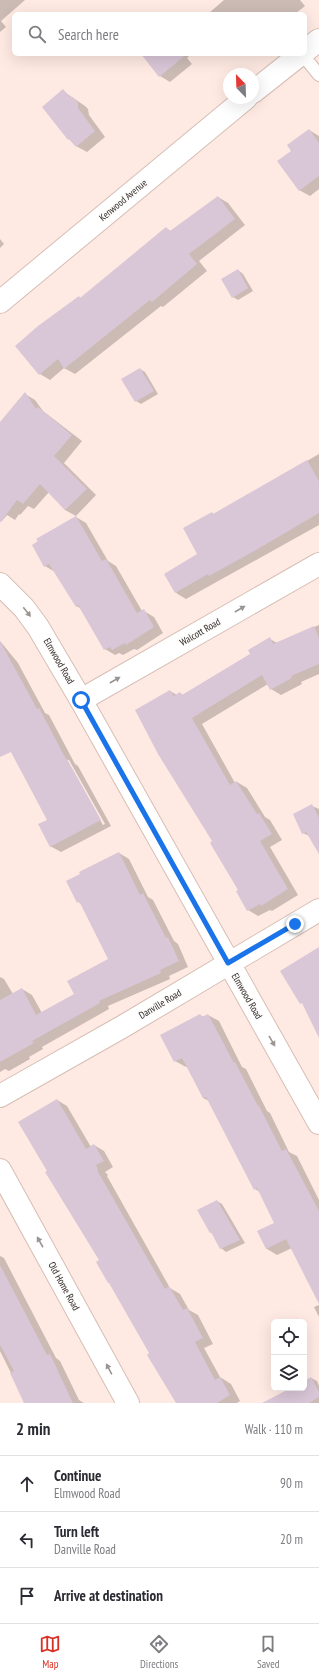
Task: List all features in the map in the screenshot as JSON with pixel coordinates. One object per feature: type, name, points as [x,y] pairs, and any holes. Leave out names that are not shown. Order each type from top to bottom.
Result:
[{"type":"street","points":[[307,49],[319,40]]},
{"type":"street","points":[[259,87],[299,56]]},
{"type":"street","name":"Kenwood Avenue","points":[[0,302],[239,104]]},
{"type":"street","name":"Walcott Road","points":[[81,700],[319,564]]},
{"type":"street","name":"Elmwood Road","points":[[0,584],[24,608],[38,627],[81,700],[319,1123]]},
{"type":"street","name":"Danville Road","points":[[0,1096],[122,1027],[319,910]]},
{"type":"street","name":"Old Home Road","points":[[0,1170],[128,1403]]},
{"type":"lane","points":[[304,56],[319,75]]},
{"type":"building","points":[[143,56],[185,56],[159,77]]},
{"type":"building","points":[[63,89],[78,103],[78,108],[95,131],[76,147],[69,139],[68,140],[42,107]]},
{"type":"building","points":[[309,129],[319,143],[319,176],[299,191],[277,161],[291,151],[287,145]]},
{"type":"building","points":[[218,196],[235,219],[189,254],[197,264],[152,302],[150,300],[64,369],[58,359],[39,375],[15,346],[38,326],[79,296],[80,298],[166,227],[170,231]]},
{"type":"building","points":[[238,269],[248,288],[232,298],[221,279]]},
{"type":"building","points":[[140,368],[154,391],[135,402],[121,379]]},
{"type":"building","points":[[25,392],[36,409],[38,407],[72,435],[54,456],[87,489],[65,510],[40,484],[23,504],[17,500],[0,523],[0,422]]},
{"type":"building","points":[[307,460],[319,481],[319,513],[256,550],[209,576],[208,574],[175,593],[164,574],[197,554],[183,528],[212,512],[213,514]]},
{"type":"building","points":[[76,516],[102,561],[106,559],[137,613],[144,609],[154,627],[126,645],[125,643],[112,650],[110,647],[104,650],[78,605],[76,607],[49,564],[44,567],[32,545],[38,541],[36,539]]},
{"type":"building","points":[[314,626],[319,638],[319,664],[291,676],[292,678],[270,690],[262,675],[192,718],[230,785],[236,781],[272,834],[260,841],[288,889],[261,906],[260,904],[247,911],[236,891],[238,890],[210,843],[212,841],[158,754],[135,710],[170,690],[174,696],[180,692],[182,695],[250,654],[248,650],[270,637],[273,644]]},
{"type":"building","points":[[0,641],[101,820],[50,847],[38,824],[47,820],[11,752],[0,757]]},
{"type":"building","points":[[312,804],[319,818],[319,854],[306,832],[302,834],[293,814]]},
{"type":"building","points":[[119,852],[140,895],[143,893],[166,938],[168,937],[179,961],[160,970],[161,973],[99,1001],[100,1003],[32,1041],[34,1043],[0,1062],[0,1000],[22,988],[36,1015],[74,994],[67,981],[108,959],[79,901],[77,903],[66,881],[80,874],[79,872]]},
{"type":"building","points":[[319,947],[319,1038],[302,1003],[300,1004],[280,971]]},
{"type":"building","points":[[200,1014],[202,1017],[208,1014],[282,1151],[286,1149],[319,1211],[319,1304],[286,1239],[266,1249],[257,1231],[274,1223],[257,1188],[254,1190],[206,1097],[203,1098],[182,1058],[174,1062],[160,1035]]},
{"type":"building","points":[[57,1099],[86,1149],[94,1144],[104,1161],[96,1165],[97,1170],[165,1289],[169,1286],[183,1310],[187,1308],[203,1338],[195,1342],[215,1380],[220,1377],[230,1395],[217,1403],[176,1403],[147,1355],[149,1353],[96,1262],[99,1260],[45,1172],[47,1171],[18,1122]]},
{"type":"building","points":[[217,1200],[240,1240],[220,1249],[197,1210]]},
{"type":"building","points":[[0,1265],[47,1355],[50,1354],[73,1403],[24,1403],[10,1373],[14,1371],[0,1345]]},
{"type":"building","points":[[311,1377],[319,1392],[319,1397],[309,1403],[262,1403],[285,1391],[307,1391],[307,1379]]},
{"type":"route","points":[[81,700],[228,963],[295,924]]}]
